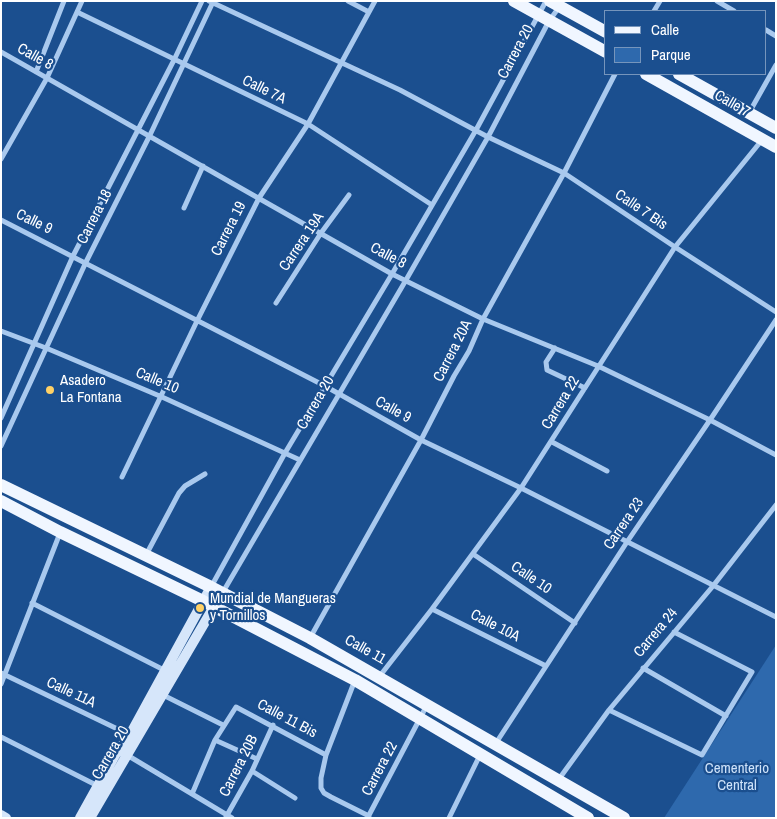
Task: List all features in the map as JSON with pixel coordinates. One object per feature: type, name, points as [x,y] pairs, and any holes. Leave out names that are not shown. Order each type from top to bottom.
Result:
[{"type":"main road","points":[[514,1],[604,51]]},
{"type":"main road","points":[[557,3],[604,31]]},
{"type":"main road","name":"Calle 7","points":[[648,75],[776,147]]},
{"type":"main road","name":"Calle 7","points":[[681,75],[776,128]]},
{"type":"main road","name":"Calle 11","points":[[1,485],[310,638],[624,818]]},
{"type":"main road","name":"Calle 11","points":[[1,501],[355,680],[588,818]]},
{"type":"street","points":[[36,72],[64,1]]},
{"type":"street","points":[[1,159],[46,78],[82,1]]},
{"type":"street","name":"Carrera 18","points":[[1,418],[33,343],[74,256],[202,1]]},
{"type":"street","points":[[348,1],[369,12]]},
{"type":"street","name":"Carrera 19","points":[[122,477],[162,397],[196,321],[259,198],[308,124],[375,1]]},
{"type":"street","name":"Carrera 20","points":[[90,818],[215,608],[488,137],[544,18],[546,1]]},
{"type":"street","points":[[717,1],[732,10]]},
{"type":"street","points":[[212,2],[400,90],[488,137]]},
{"type":"street","name":"Carrera 18","points":[[1,446],[86,262],[150,135],[212,2]]},
{"type":"street","name":"Carrera 20","points":[[80,818],[115,755],[130,734],[285,453],[476,130],[544,18],[557,3]]},
{"type":"street","name":"Calle 7A","points":[[77,12],[308,124],[432,205]]},
{"type":"street","name":"Calle 8","points":[[1,52],[138,128],[392,274],[483,318],[598,366],[710,420],[776,455]]},
{"type":"street","points":[[749,114],[776,65]]},
{"type":"street","name":"Carrera 20A","points":[[310,638],[421,440],[469,351],[483,318],[564,173],[614,75]]},
{"type":"street","name":"Calle 7 Bis","points":[[488,137],[564,173],[776,312]]},
{"type":"street","name":"Carrera 22","points":[[379,677],[432,609],[521,488],[675,247],[762,140]]},
{"type":"street","points":[[184,208],[203,166]]},
{"type":"street","name":"Carrera 19A","points":[[276,303],[349,195]]},
{"type":"street","name":"Calle 9","points":[[1,220],[325,386],[421,440],[521,488],[776,617]]},
{"type":"street","name":"Carrera 23","points":[[496,743],[627,542],[776,320]]},
{"type":"street","name":"Calle 10","points":[[1,331],[162,397],[300,460]]},
{"type":"street","points":[[555,348],[546,362],[547,370],[584,388]]},
{"type":"street","points":[[552,442],[607,471]]},
{"type":"street","points":[[146,556],[179,493],[185,486],[205,474]]},
{"type":"street","name":"Carrera 24","points":[[558,779],[609,710],[713,586],[776,505]]},
{"type":"street","points":[[1,684],[3,674],[60,532]]},
{"type":"street","name":"Calle 10","points":[[473,554],[575,622]]},
{"type":"street","points":[[32,603],[164,670]]},
{"type":"street","name":"Calle 10A","points":[[432,609],[546,666]]},
{"type":"street","points":[[609,710],[702,754],[752,672],[674,632]]},
{"type":"street","points":[[643,668],[726,716]]},
{"type":"street","name":"Calle 11A","points":[[3,674],[130,734]]},
{"type":"street","points":[[355,680],[326,755],[321,788],[324,793],[369,817]]},
{"type":"street","points":[[163,695],[223,725],[192,794]]},
{"type":"street","name":"Carrera 22","points":[[369,817],[428,705]]},
{"type":"street","name":"Calle 11 Bis","points":[[223,725],[236,706],[326,755]]},
{"type":"street","name":"Carrera 20B","points":[[228,817],[273,725]]},
{"type":"street","points":[[1,737],[98,786]]},
{"type":"street","points":[[216,740],[257,759]]},
{"type":"street","points":[[449,818],[480,754]]},
{"type":"street","points":[[127,755],[228,817]]},
{"type":"street","points":[[252,771],[295,798]]},
{"type":"street","points":[[1,815],[6,818]]},
{"type":"green space","name":"Cementerio Central","points":[[776,645],[776,818],[664,818]]},
{"type":"place","name":"Asadero La Fontana","points":[[50,390]]},
{"type":"place","name":"Mundial de Mangueras y Tornillos","points":[[200,608]]}]
